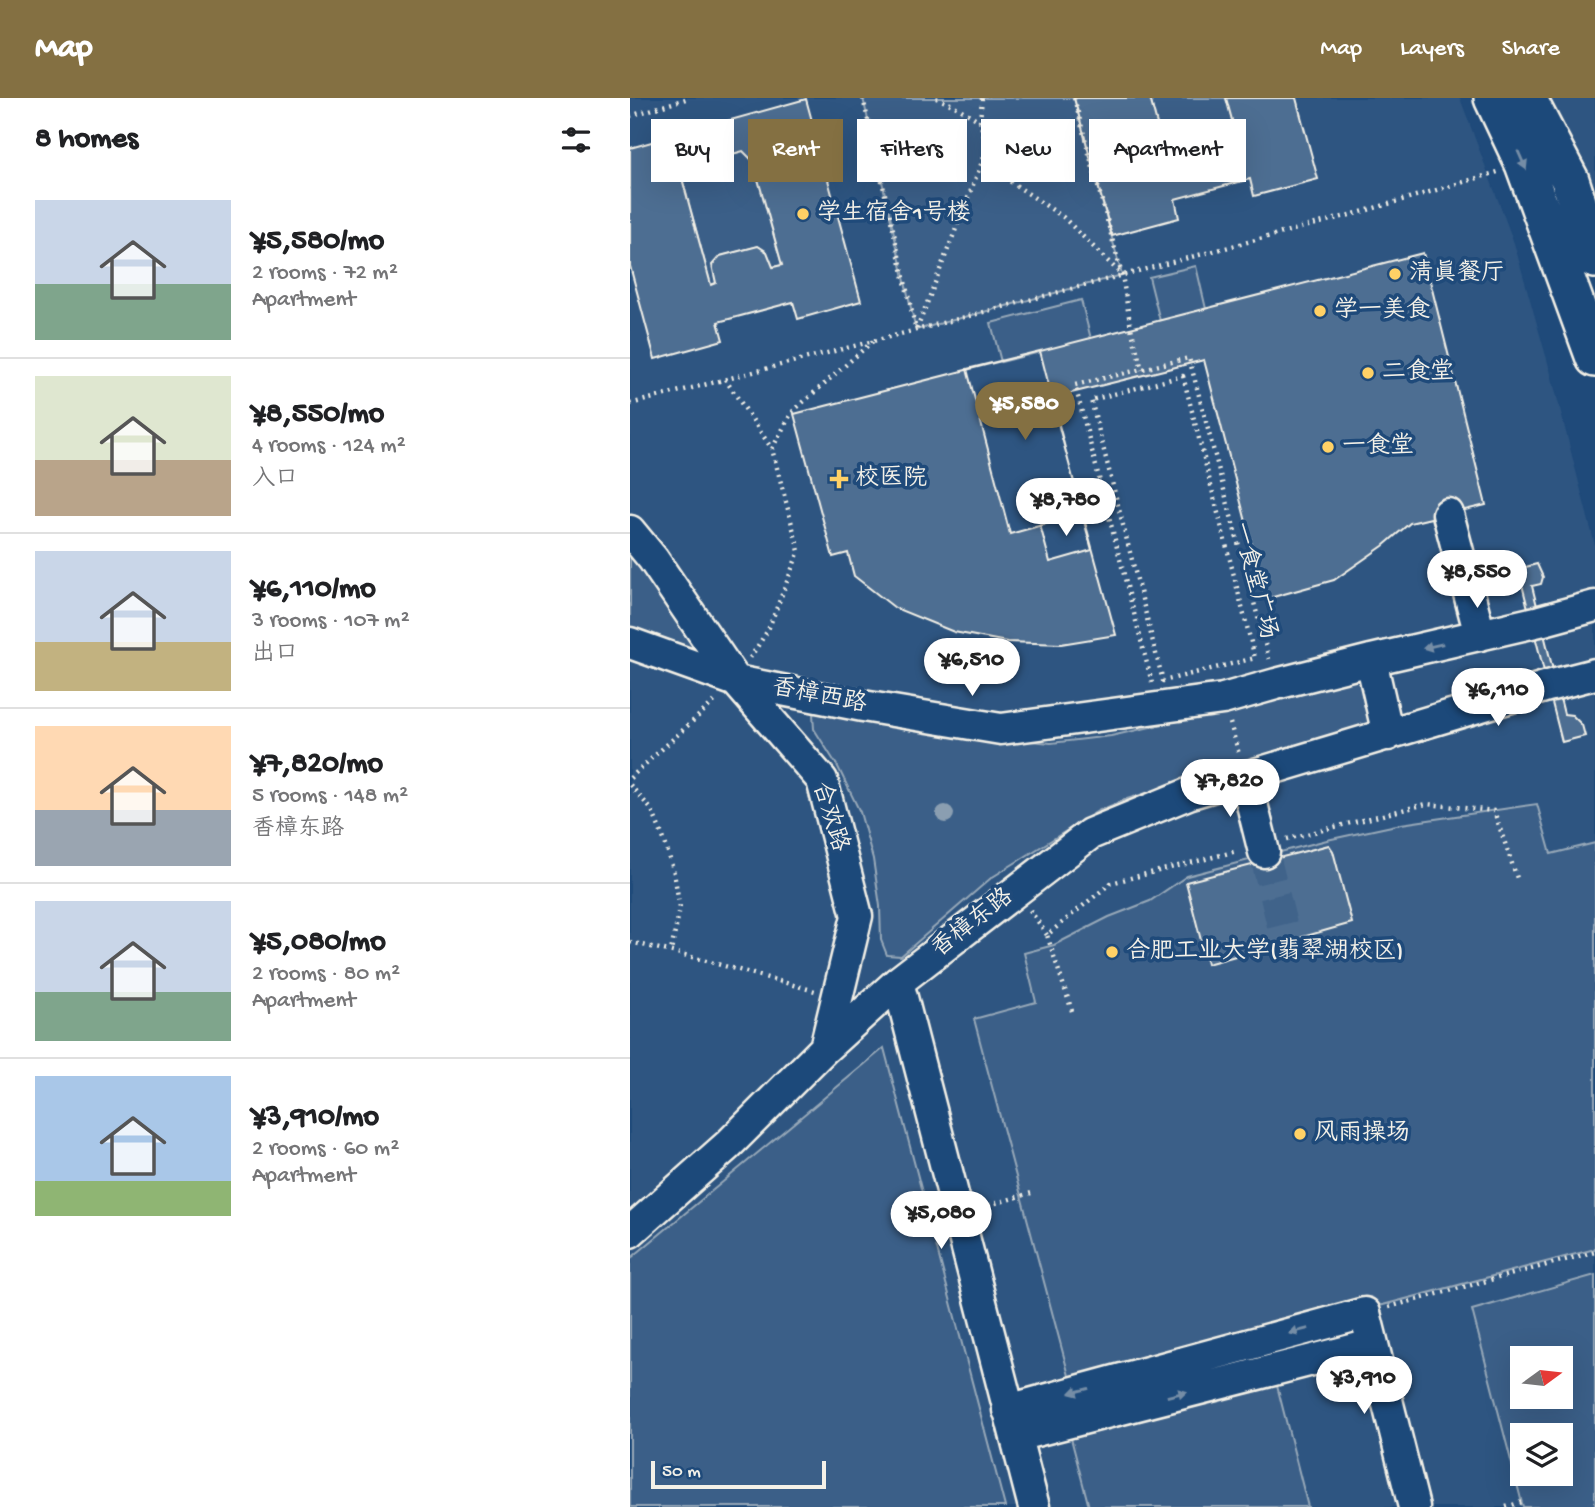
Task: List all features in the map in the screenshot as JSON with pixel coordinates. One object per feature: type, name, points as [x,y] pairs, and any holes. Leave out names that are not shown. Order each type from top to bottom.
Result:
[{"type":"main road","points":[[1493,98],[1524,164],[1595,358]]},
{"type":"main road","points":[[1527,98],[1570,180],[1595,260]]},
{"type":"street","points":[[1448,514],[1480,635]]},
{"type":"street","name":"香樟西路","points":[[630,531],[653,559],[736,681],[1001,729],[1223,699],[1595,606]]},
{"type":"street","name":"合欢路","points":[[630,643],[736,681],[822,780],[857,916],[825,1048]]},
{"type":"street","points":[[1371,660],[1388,735]]},
{"type":"street","name":"香樟东路","points":[[630,1232],[728,1145],[825,1048],[898,982],[1090,834],[1188,794],[1245,775],[1595,674]]},
{"type":"street","points":[[1245,775],[1264,852]]},
{"type":"street","points":[[898,982],[1034,1507]]},
{"type":"street","points":[[1012,1423],[1365,1313],[1414,1507]]},
{"type":"street","points":[[1012,1423],[1371,1345]]},
{"type":"path","points":[[630,116],[689,98]]},
{"type":"path","points":[[863,98],[916,330]]},
{"type":"path","points":[[936,98],[979,121]]},
{"type":"path","points":[[981,128],[979,121],[982,98]]},
{"type":"path","points":[[1074,98],[1122,275],[1131,328],[1142,370]]},
{"type":"path","points":[[916,330],[981,164]]},
{"type":"path","points":[[630,404],[1362,212],[1524,164]]},
{"type":"path","points":[[1011,182],[1063,217],[1122,275]]},
{"type":"path","points":[[772,449],[792,412],[874,341]]},
{"type":"path","points":[[1158,709],[1075,385],[1189,358],[1276,684]]},
{"type":"path","name":"一食堂广场","points":[[1182,376],[1255,658],[1163,681],[1091,400],[1182,376]]},
{"type":"path","points":[[630,778],[736,681],[768,630],[799,551],[772,449],[725,379]]},
{"type":"path","points":[[1223,699],[1245,775]]},
{"type":"path","points":[[630,785],[652,810],[674,873],[680,908],[671,951]]},
{"type":"path","points":[[630,942],[837,997]]},
{"type":"path","points":[[958,1213],[1035,1192]]},
{"type":"path","points":[[1365,1313],[1595,1252]]},
{"type":"path","points":[[1506,1507],[1522,1502]]},
{"type":"shaded area","name":"合肥工业大学(翡翠湖校区)","points":[[630,98],[1460,98],[1514,243],[1595,545],[1595,1507],[630,1507]]},
{"type":"shaded area","points":[[863,98],[1074,98],[1089,153],[1089,182],[1097,182],[1122,275],[916,330],[882,182],[967,182],[967,119],[868,119]]},
{"type":"shaded area","points":[[1150,98],[1226,98],[1232,119],[1156,119]]},
{"type":"shaded area","points":[[1527,98],[1595,98],[1595,259]]},
{"type":"shaded area","points":[[743,151],[748,156],[748,182],[759,182],[782,265],[773,267],[767,252],[758,246],[721,256],[716,283],[711,285],[683,182],[734,182],[734,153]]},
{"type":"shaded area","points":[[1196,266],[1206,309],[1160,321],[1149,277]]},
{"type":"shaded area","points":[[1081,300],[1091,339],[1001,362],[991,323]]},
{"type":"shaded area","points":[[630,531],[736,681],[630,643]]},
{"type":"shaded area","points":[[1355,673],[1368,696],[1370,723],[1127,799],[1098,811],[991,878],[901,956],[887,955],[881,940],[880,906],[873,859],[860,812],[838,767],[814,729],[813,714],[829,707],[962,734],[1051,743],[1111,736],[1212,713]]},
{"type":"shaded area","name":"风雨操场","points":[[1537,804],[1551,854],[1595,843],[1595,1249],[1072,1387],[974,1019],[1036,1002],[1024,953],[1054,945],[1109,917],[1150,901],[1187,876],[1401,824]]},
{"type":"shaded area","points":[[884,1048],[1005,1507],[630,1507],[630,1259]]},
{"type":"shaded area","points":[[1595,1275],[1595,1507],[1523,1507],[1518,1486],[1573,1486],[1573,1423],[1510,1423],[1510,1457],[1472,1310]]},
{"type":"shaded area","points":[[1273,1370],[1308,1507],[1089,1507],[1067,1423]]},
{"type":"building","points":[[1074,98],[1150,98],[1156,119],[1089,119],[1089,152]]},
{"type":"building","points":[[1226,98],[1296,98],[1318,179],[1254,196],[1250,179],[1246,180],[1246,119],[1232,119]]},
{"type":"building","name":"学生宿舍1号楼","points":[[806,99],[811,119],[748,119],[748,156],[743,151],[734,153],[734,119]]},
{"type":"building","name":"学生宿舍1号楼","points":[[651,142],[651,182],[683,182],[711,285],[716,283],[712,265],[720,256],[758,246],[767,252],[773,267],[782,265],[759,182],[829,182],[861,301],[798,319],[793,302],[718,322],[723,340],[655,359],[630,266],[630,148]]},
{"type":"building","points":[[1097,182],[1239,182],[1175,199],[1179,218],[1112,236]]},
{"type":"building","points":[[1423,253],[1486,505],[1410,523],[1383,546],[1334,580],[1266,599],[1204,360],[1051,398],[1116,635],[1061,644],[1007,642],[954,632],[895,608],[854,576],[848,553],[833,557],[794,414]]},
{"type":"building","points":[[1040,351],[1082,514],[1010,534],[967,369]]},
{"type":"building","points":[[1082,514],[1092,550],[1050,562],[1040,525]]},
{"type":"building","points":[[1537,564],[1543,577],[1541,584],[1532,586],[1564,714],[1572,715],[1582,725],[1585,736],[1562,742],[1518,569]]},
{"type":"building","points":[[1329,845],[1333,851],[1352,923],[1207,964],[1186,882]]},
{"type":"tunnel","points":[[1264,852],[1288,949]]},
{"type":"place","name":"学生宿舍1号楼","points":[[803,214]]},
{"type":"place","name":"清真餐厅","points":[[1395,274]]},
{"type":"place","name":"学一美食","points":[[1320,311]]},
{"type":"place","name":"二食堂","points":[[1368,373]]},
{"type":"place","name":"一食堂","points":[[1328,447]]},
{"type":"place","name":"校医院","points":[[839,479]]},
{"type":"place","name":"合肥工业大学(翡翠湖校区)","points":[[1112,952]]},
{"type":"place","name":"风雨操场","points":[[1300,1134]]}]
